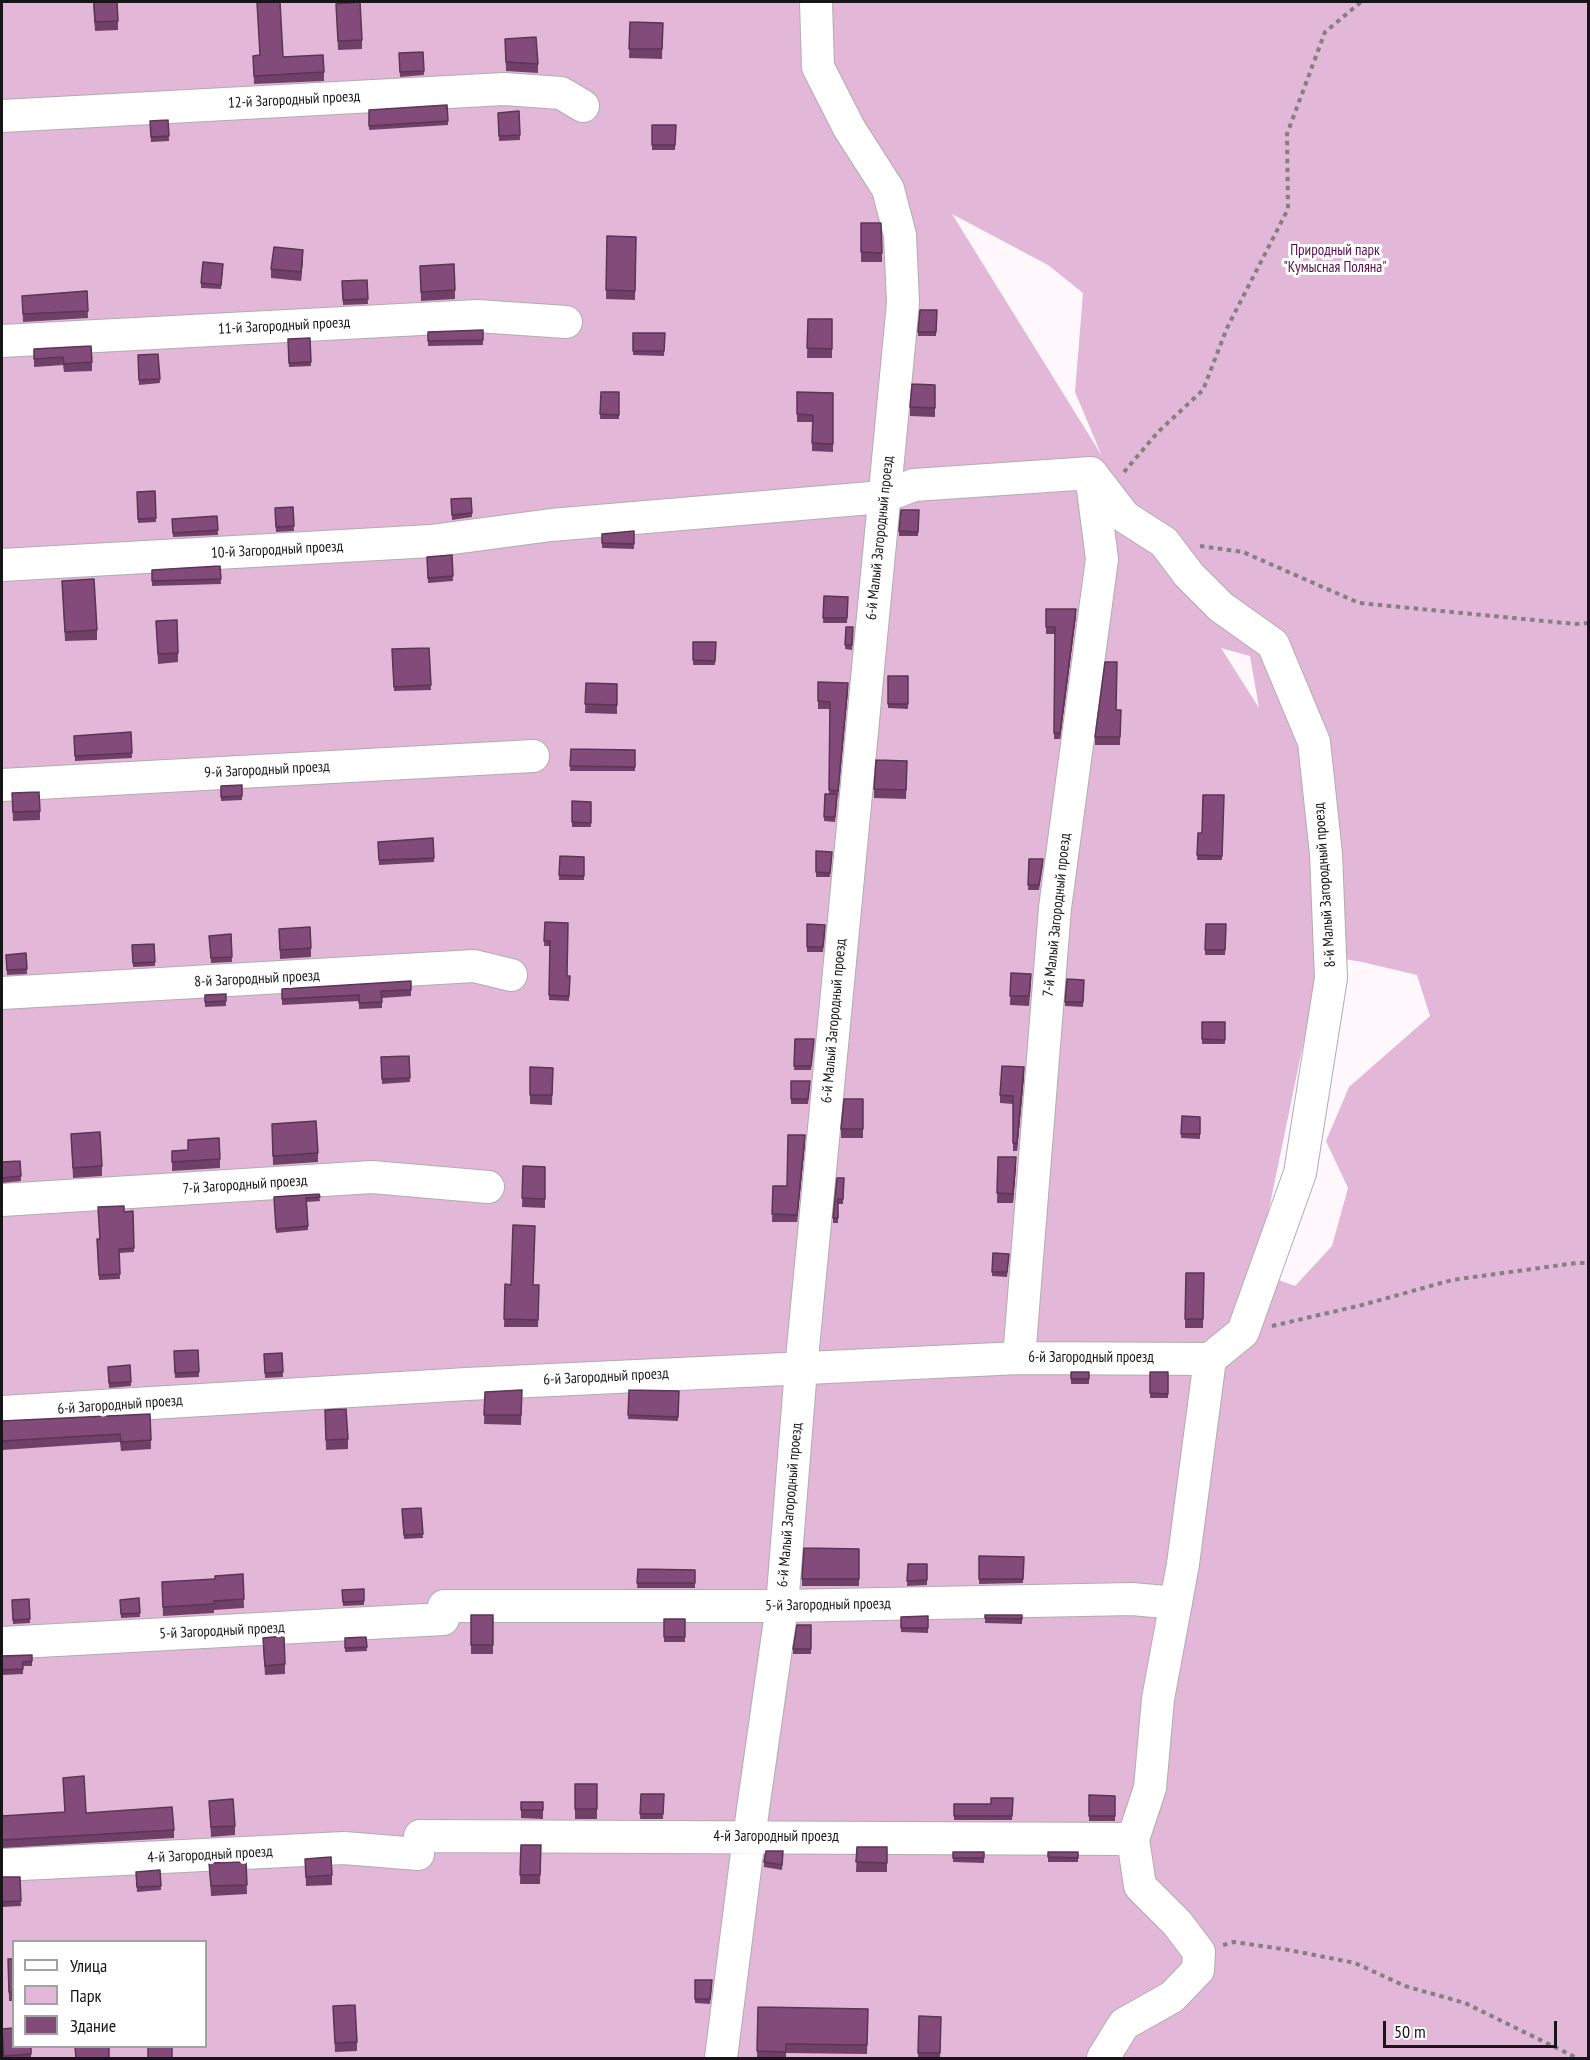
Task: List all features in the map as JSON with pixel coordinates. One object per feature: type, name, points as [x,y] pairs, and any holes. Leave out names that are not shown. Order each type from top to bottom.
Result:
[{"type":"lane","name":"6-й Малый Загородный проезд","points":[[721,2058],[749,1837],[782,1606],[801,1369],[903,303],[900,235],[888,189],[849,128],[818,67],[816,2]]},
{"type":"lane","name":"12-й Загородный проезд","points":[[2,116],[504,89],[561,93],[584,106]]},
{"type":"lane","name":"11-й Загородный проезд","points":[[2,340],[477,316],[566,322]]},
{"type":"lane","name":"10-й Загородный проезд","points":[[2,565],[431,541],[551,525],[884,497],[914,485],[1091,473]]},
{"type":"lane","name":"8-й Малый Загородный проезд","points":[[1091,473],[1125,516],[1164,542],[1189,575],[1221,607],[1273,644],[1314,742],[1326,854],[1331,978],[1300,1173],[1243,1332]]},
{"type":"lane","name":"7-й Малый Загородный проезд","points":[[1018,1358],[1055,908],[1102,559],[1091,473]]},
{"type":"lane","name":"9-й Загородный проезд","points":[[2,785],[533,756]]},
{"type":"lane","name":"8-й Загородный проезд","points":[[2,993],[474,966],[511,975]]},
{"type":"lane","name":"7-й Загородный проезд","points":[[2,1200],[372,1178],[488,1187]]},
{"type":"lane","points":[[1103,2058],[1124,2024],[1173,1996],[1198,1970],[1199,1952],[1177,1923],[1140,1886],[1133,1839],[1150,1788],[1158,1699],[1183,1564],[1210,1359],[1243,1332]]},
{"type":"lane","name":"6-й Загородный проезд","points":[[2,1412],[467,1384],[1018,1358],[1210,1359]]},
{"type":"lane","name":"5-й Загородный проезд","points":[[2,1642],[443,1612],[1132,1599],[1176,1603]]},
{"type":"lane","name":"4-й Загородный проезд","points":[[2,1865],[419,1845],[749,1837],[1133,1839]]},
{"type":"path","points":[[1091,473],[1123,474],[1158,432],[1203,390],[1227,328],[1288,209],[1287,134],[1325,32],[1361,2]]},
{"type":"path","points":[[1164,542],[1243,552],[1359,603],[1575,624],[1588,623]]},
{"type":"path","points":[[1243,1332],[1362,1305],[1452,1280],[1588,1263]]},
{"type":"path","points":[[1199,1952],[1234,1942],[1355,1963],[1405,1986],[1465,2003],[1577,2058]]},
{"type":"green space","name":"Природный парк \"Кумысная Поляна\"","points":[[2,2],[1588,2],[1588,2058],[2,2058]],"holes":[[[952,214],[1048,265],[1083,293],[1075,392],[1102,456]],[[1221,648],[1250,656],[1259,708]],[[1316,954],[1417,975],[1430,1016],[1349,1087],[1326,1141],[1348,1188],[1332,1246],[1295,1286],[1256,1272],[1318,972]]]},
{"type":"building","points":[[94,2],[117,2],[118,21],[95,22]]},
{"type":"building","points":[[257,2],[280,2],[283,57],[323,55],[324,72],[254,76],[253,56],[260,55]]},
{"type":"building","points":[[360,2],[362,40],[338,41],[336,4]]},
{"type":"building","points":[[630,22],[663,23],[662,49],[629,49]]},
{"type":"building","points":[[536,37],[538,64],[506,62],[505,39]]},
{"type":"building","points":[[423,52],[424,71],[400,72],[399,53]]},
{"type":"building","points":[[447,105],[448,121],[369,126],[369,110]]},
{"type":"building","points":[[519,111],[520,135],[499,136],[498,113]]},
{"type":"building","points":[[168,120],[169,136],[151,137],[150,121]]},
{"type":"building","points":[[652,125],[676,125],[675,145],[652,145]]},
{"type":"building","points":[[861,223],[881,223],[882,253],[861,252]]},
{"type":"building","points":[[607,236],[636,237],[635,291],[606,290]]},
{"type":"building","points":[[274,247],[303,250],[301,272],[271,269]]},
{"type":"building","points":[[203,262],[223,264],[221,285],[201,283]]},
{"type":"building","points":[[454,264],[455,290],[421,292],[420,266]]},
{"type":"building","points":[[367,280],[368,299],[343,300],[342,281]]},
{"type":"building","points":[[87,291],[88,311],[23,314],[22,296]]},
{"type":"building","points":[[920,310],[937,310],[936,332],[918,332]]},
{"type":"building","points":[[808,319],[832,319],[832,349],[807,348]]},
{"type":"building","points":[[483,330],[483,340],[428,341],[428,332]]},
{"type":"building","points":[[633,333],[665,333],[664,351],[633,351]]},
{"type":"building","points":[[310,338],[311,362],[289,363],[288,339]]},
{"type":"building","points":[[91,346],[92,362],[64,364],[63,357],[34,359],[34,349]]},
{"type":"building","points":[[158,354],[160,379],[139,380],[138,355]]},
{"type":"building","points":[[912,384],[935,385],[935,408],[910,407]]},
{"type":"building","points":[[601,392],[619,392],[619,415],[600,414]]},
{"type":"building","points":[[797,392],[833,393],[833,444],[812,443],[813,415],[797,414]]},
{"type":"building","points":[[155,491],[156,518],[138,519],[137,492]]},
{"type":"building","points":[[471,498],[472,513],[452,515],[451,499]]},
{"type":"building","points":[[293,507],[294,526],[276,527],[275,508]]},
{"type":"building","points":[[901,510],[919,510],[918,532],[899,531]]},
{"type":"building","points":[[217,516],[218,530],[173,533],[172,519]]},
{"type":"building","points":[[634,531],[634,544],[602,543],[602,534]]},
{"type":"building","points":[[452,555],[453,576],[428,578],[427,557]]},
{"type":"building","points":[[220,566],[221,579],[152,581],[152,570]]},
{"type":"building","points":[[94,579],[97,630],[65,632],[62,581]]},
{"type":"building","points":[[824,596],[848,597],[847,618],[823,618]]},
{"type":"building","points":[[1046,609],[1076,609],[1060,733],[1054,733],[1055,627],[1046,627]]},
{"type":"building","points":[[177,620],[178,653],[158,654],[156,621]]},
{"type":"building","points":[[846,627],[853,627],[852,645],[845,645]]},
{"type":"building","points":[[693,642],[716,642],[715,661],[693,660]]},
{"type":"building","points":[[429,648],[431,685],[394,687],[392,649]]},
{"type":"building","points":[[1105,662],[1117,662],[1116,710],[1121,710],[1120,737],[1095,737]]},
{"type":"building","points":[[888,676],[908,676],[908,704],[888,704]]},
{"type":"building","points":[[818,682],[848,683],[838,791],[829,790],[830,702],[818,701]]},
{"type":"building","points":[[586,683],[617,684],[617,705],[585,704]]},
{"type":"building","points":[[131,732],[132,753],[75,756],[74,736]]},
{"type":"building","points":[[571,749],[635,750],[635,767],[570,766]]},
{"type":"building","points":[[876,760],[907,761],[906,790],[874,789]]},
{"type":"building","points":[[242,785],[242,796],[221,797],[221,786]]},
{"type":"building","points":[[39,792],[40,811],[13,812],[12,793]]},
{"type":"building","points":[[825,794],[837,794],[835,817],[824,817]]},
{"type":"building","points":[[1203,795],[1224,795],[1222,856],[1197,855],[1198,833],[1202,833]]},
{"type":"building","points":[[572,801],[591,802],[591,823],[572,822]]},
{"type":"building","points":[[433,838],[434,858],[379,860],[378,842]]},
{"type":"building","points":[[816,851],[832,852],[830,873],[816,872]]},
{"type":"building","points":[[560,856],[584,857],[584,876],[559,875]]},
{"type":"building","points":[[1029,859],[1043,859],[1039,885],[1028,885]]},
{"type":"building","points":[[545,922],[568,923],[569,996],[549,995],[550,941],[544,941]]},
{"type":"building","points":[[807,924],[825,925],[823,947],[807,947]]},
{"type":"building","points":[[1206,924],[1226,924],[1225,950],[1205,950]]},
{"type":"building","points":[[310,927],[311,948],[280,950],[279,929]]},
{"type":"building","points":[[231,934],[232,957],[211,958],[209,936]]},
{"type":"building","points":[[154,944],[155,962],[133,963],[132,945]]},
{"type":"building","points":[[26,953],[27,969],[7,970],[6,955]]},
{"type":"building","points":[[1011,973],[1031,974],[1029,996],[1010,996]]},
{"type":"building","points":[[1067,979],[1084,980],[1083,1002],[1065,1002]]},
{"type":"building","points":[[411,981],[411,990],[381,991],[382,1002],[359,1003],[359,995],[282,999],[282,989]]},
{"type":"building","points":[[226,994],[226,1001],[205,1002],[205,995]]},
{"type":"building","points":[[1202,1022],[1225,1022],[1225,1040],[1202,1039]]},
{"type":"building","points":[[795,1039],[814,1039],[811,1066],[794,1066]]},
{"type":"building","points":[[409,1056],[410,1078],[382,1079],[381,1057]]},
{"type":"building","points":[[1002,1066],[1024,1067],[1017,1143],[1013,1143],[1013,1096],[1000,1095]]},
{"type":"building","points":[[530,1067],[553,1068],[552,1095],[530,1095]]},
{"type":"building","points":[[791,1081],[810,1081],[808,1099],[791,1099]]},
{"type":"building","points":[[844,1099],[863,1099],[863,1129],[841,1129]]},
{"type":"building","points":[[1182,1116],[1200,1117],[1200,1134],[1181,1134]]},
{"type":"building","points":[[316,1121],[318,1153],[273,1156],[272,1124]]},
{"type":"building","points":[[100,1132],[102,1166],[73,1168],[71,1134]]},
{"type":"building","points":[[788,1135],[805,1135],[797,1215],[772,1214],[773,1186],[787,1186]]},
{"type":"building","points":[[219,1138],[220,1159],[172,1162],[172,1151],[188,1150],[188,1140]]},
{"type":"building","points":[[998,1157],[1016,1157],[1013,1194],[997,1193]]},
{"type":"building","points":[[20,1161],[21,1176],[2,1178],[2,1162]]},
{"type":"building","points":[[523,1166],[545,1167],[545,1199],[522,1198]]},
{"type":"building","points":[[837,1178],[844,1178],[843,1199],[838,1199],[838,1218],[833,1218]]},
{"type":"building","points":[[319,1194],[320,1197],[306,1198],[308,1226],[276,1229],[274,1197]]},
{"type":"building","points":[[124,1206],[124,1212],[133,1211],[134,1248],[119,1249],[120,1274],[99,1275],[98,1207]]},
{"type":"building","points":[[513,1225],[535,1226],[533,1285],[539,1285],[538,1320],[504,1319],[505,1284],[511,1285]]},
{"type":"building","points":[[993,1253],[1009,1254],[1007,1272],[992,1272]]},
{"type":"building","points":[[1186,1273],[1204,1273],[1203,1319],[1185,1319]]},
{"type":"building","points":[[198,1350],[199,1372],[175,1373],[174,1351]]},
{"type":"building","points":[[282,1353],[283,1372],[265,1373],[264,1354]]},
{"type":"building","points":[[130,1365],[131,1382],[109,1383],[108,1367]]},
{"type":"building","points":[[1071,1372],[1089,1372],[1089,1379],[1071,1379]]},
{"type":"building","points":[[1150,1372],[1168,1372],[1168,1394],[1150,1393]]},
{"type":"building","points":[[522,1390],[521,1415],[484,1415],[485,1392]]},
{"type":"building","points":[[629,1390],[679,1391],[678,1417],[628,1415]]},
{"type":"building","points":[[346,1409],[348,1439],[326,1440],[325,1410]]},
{"type":"building","points":[[150,1414],[151,1440],[121,1442],[120,1434],[2,1441],[2,1421]]},
{"type":"building","points":[[421,1508],[423,1534],[404,1535],[402,1509]]},
{"type":"building","points":[[804,1548],[859,1549],[859,1579],[802,1579]]},
{"type":"building","points":[[979,1556],[1024,1557],[1023,1579],[979,1579]]},
{"type":"building","points":[[908,1564],[927,1564],[927,1580],[907,1581]]},
{"type":"building","points":[[638,1569],[695,1570],[695,1583],[637,1583]]},
{"type":"building","points":[[243,1574],[244,1599],[214,1601],[214,1604],[163,1607],[162,1582],[215,1579],[215,1576]]},
{"type":"building","points":[[364,1589],[364,1601],[343,1602],[342,1590]]},
{"type":"building","points":[[139,1598],[140,1613],[121,1614],[120,1600]]},
{"type":"building","points":[[29,1599],[30,1619],[13,1620],[12,1600]]},
{"type":"building","points":[[471,1615],[493,1615],[493,1645],[471,1645]]},
{"type":"building","points":[[985,1615],[1022,1615],[1022,1619],[985,1618]]},
{"type":"building","points":[[928,1616],[928,1628],[901,1628],[901,1617]]},
{"type":"building","points":[[664,1619],[685,1619],[685,1637],[664,1637]]},
{"type":"building","points":[[797,1625],[811,1625],[811,1649],[793,1649]]},
{"type":"building","points":[[284,1636],[285,1664],[265,1666],[263,1638]]},
{"type":"building","points":[[366,1637],[367,1647],[345,1648],[345,1638]]},
{"type":"building","points":[[32,1655],[32,1661],[23,1662],[23,1669],[2,1670],[2,1656]]},
{"type":"building","points":[[84,1776],[86,1813],[172,1807],[174,1830],[2,1840],[2,1816],[65,1812],[63,1778]]},
{"type":"building","points":[[575,1784],[597,1784],[597,1809],[575,1809]]},
{"type":"building","points":[[641,1794],[664,1794],[663,1814],[640,1814]]},
{"type":"building","points":[[1089,1795],[1115,1796],[1115,1816],[1089,1816]]},
{"type":"building","points":[[991,1798],[1013,1798],[1012,1816],[954,1816],[954,1804],[991,1804]]},
{"type":"building","points":[[233,1799],[235,1826],[211,1827],[209,1801]]},
{"type":"building","points":[[521,1802],[543,1802],[543,1810],[521,1810]]},
{"type":"building","points":[[521,1845],[541,1845],[540,1875],[520,1875]]},
{"type":"building","points":[[857,1847],[887,1847],[887,1863],[856,1862]]},
{"type":"building","points":[[766,1851],[783,1851],[782,1865],[764,1862]]},
{"type":"building","points":[[953,1852],[984,1852],[984,1858],[953,1858]]},
{"type":"building","points":[[1048,1852],[1078,1852],[1078,1858],[1048,1857]]},
{"type":"building","points":[[331,1857],[332,1875],[306,1877],[305,1859]]},
{"type":"building","points":[[246,1862],[247,1885],[211,1886],[209,1863]]},
{"type":"building","points":[[160,1870],[161,1886],[137,1887],[136,1872]]},
{"type":"building","points":[[2,1877],[20,1877],[21,1901],[2,1902]]},
{"type":"building","points":[[8,1959],[12,1959],[12,1992],[9,1992]]},
{"type":"building","points":[[695,1980],[712,1980],[710,1999],[695,1999]]},
{"type":"building","points":[[355,2005],[357,2042],[335,2043],[333,2006]]},
{"type":"building","points":[[758,2007],[868,2009],[867,2045],[786,2044],[786,2052],[757,2051]]},
{"type":"building","points":[[919,2016],[941,2017],[940,2053],[918,2053]]},
{"type":"building","points":[[12,2028],[12,2048],[31,2048],[31,2054],[4,2056],[2,2029]]},
{"type":"building","points":[[75,2048],[109,2048],[109,2058],[76,2058]]},
{"type":"building","points":[[148,2048],[172,2048],[172,2058],[148,2058]]}]
